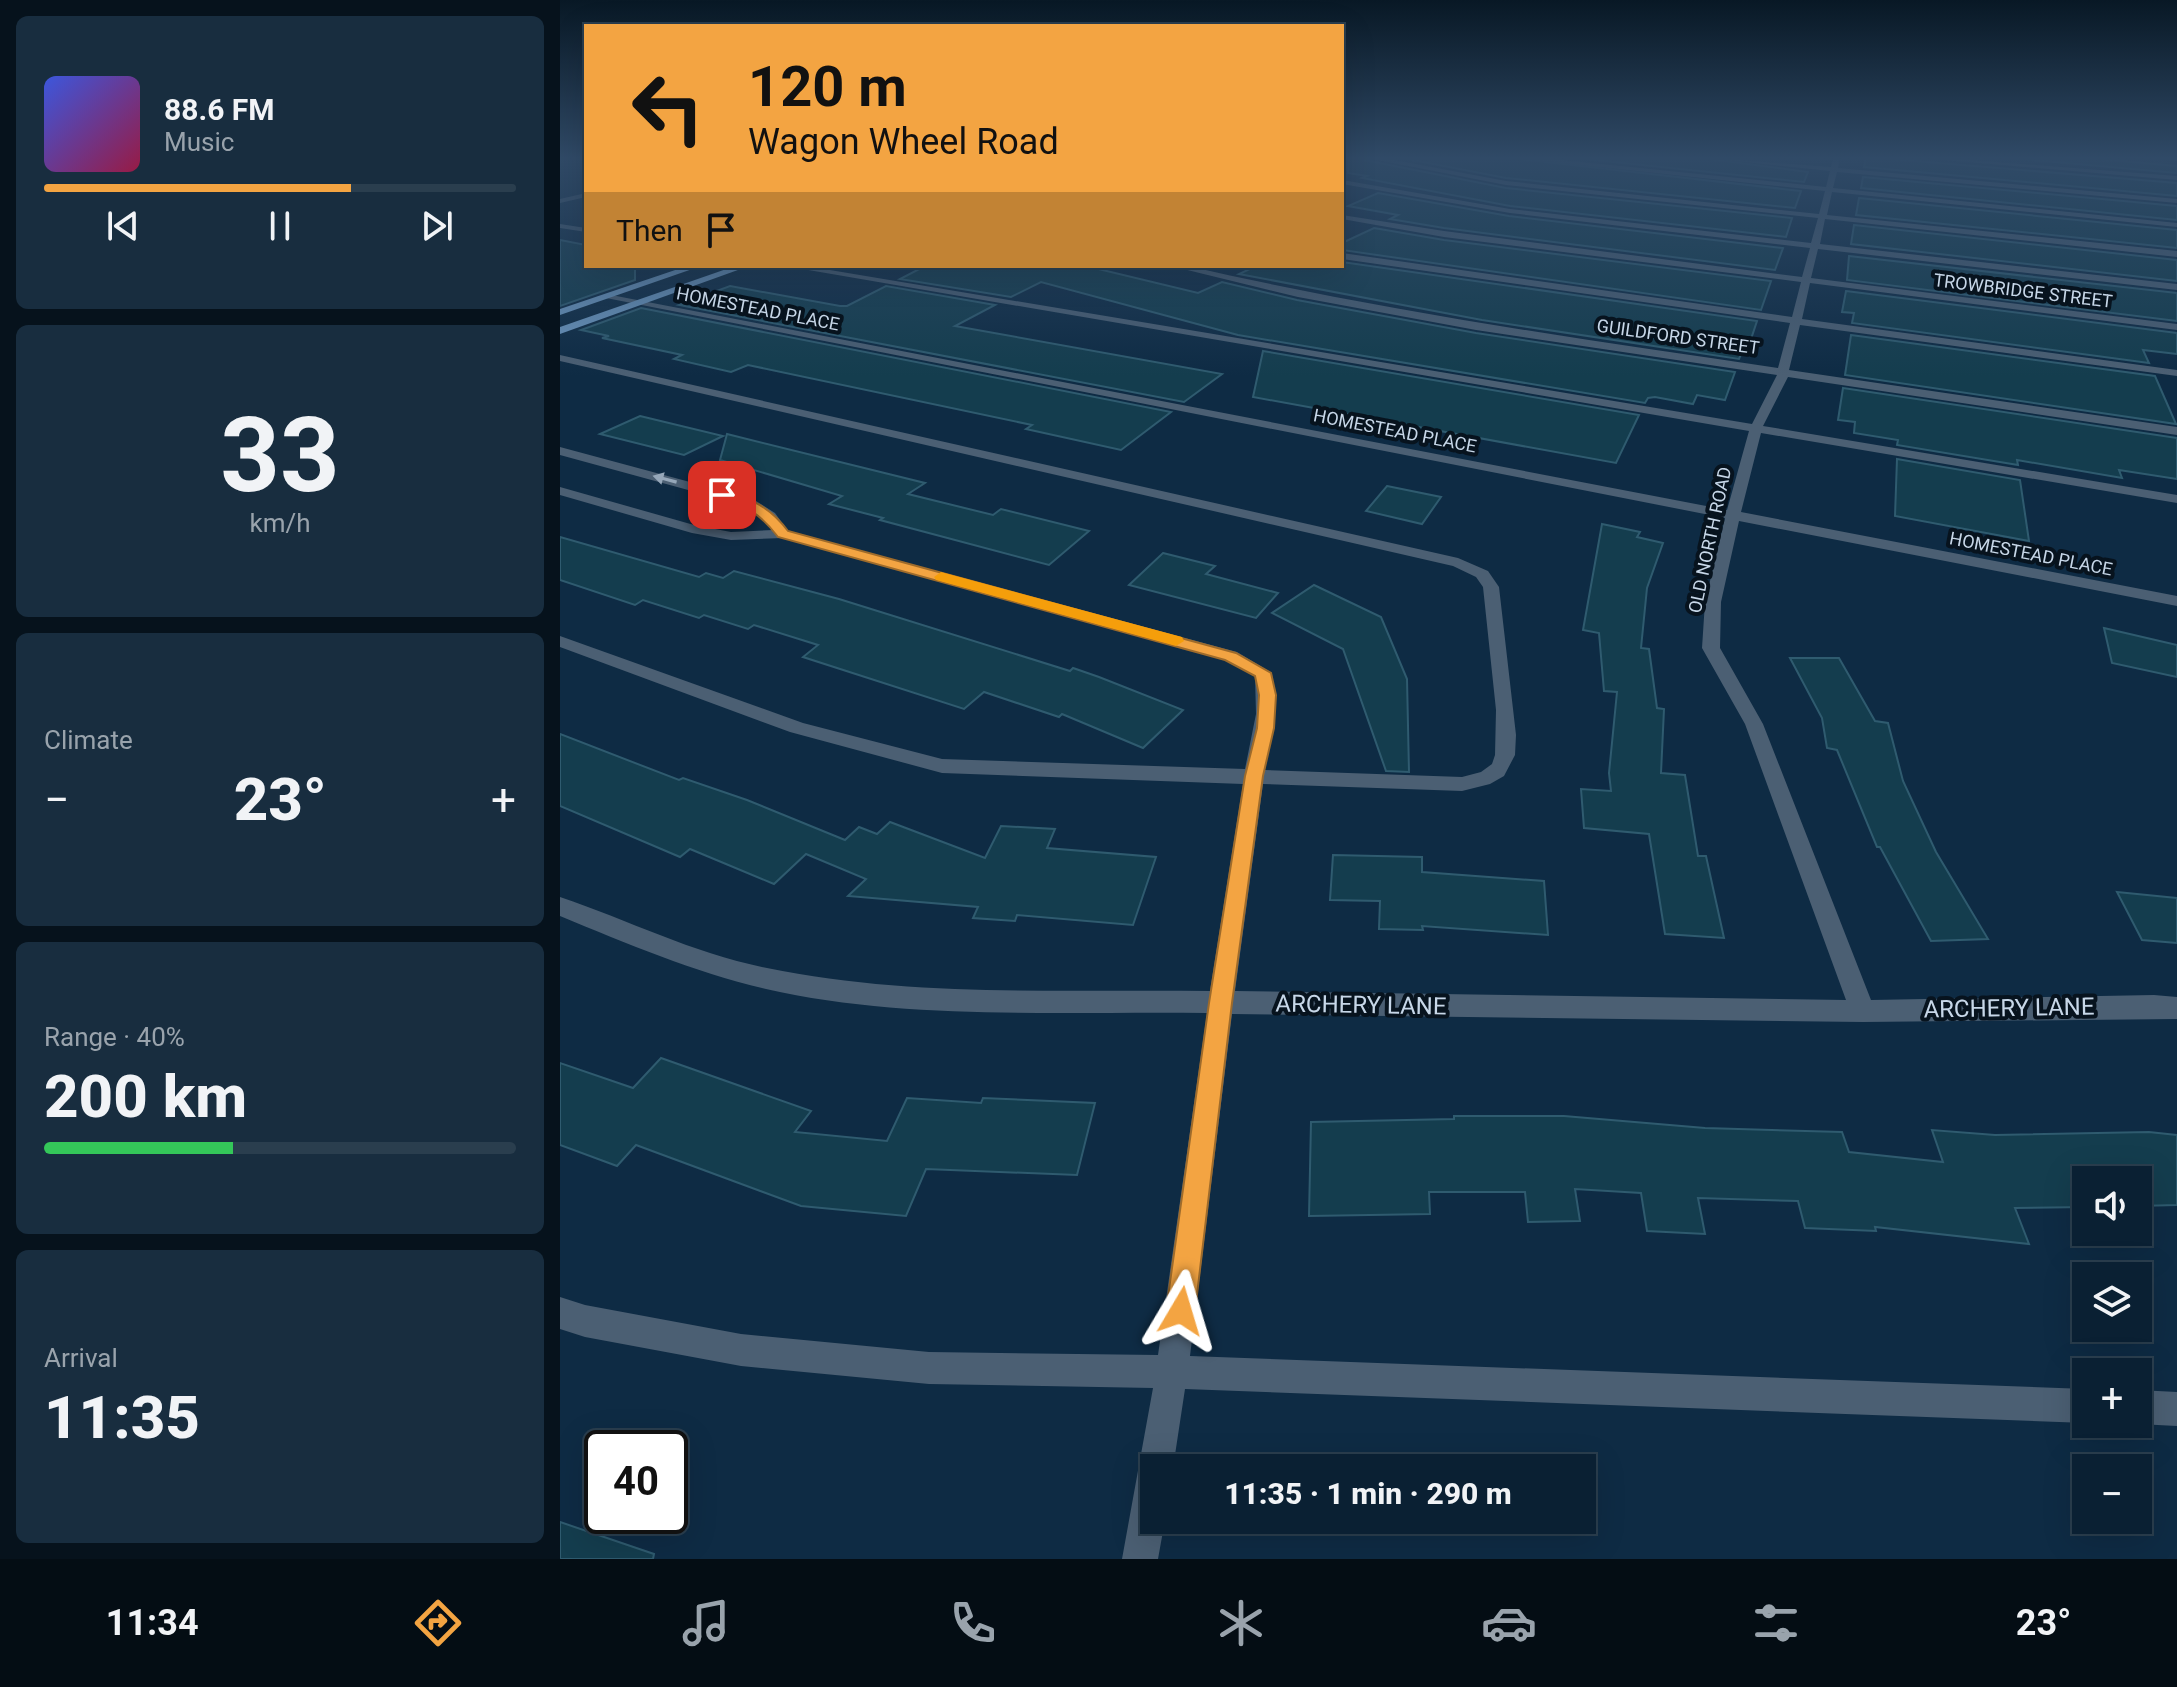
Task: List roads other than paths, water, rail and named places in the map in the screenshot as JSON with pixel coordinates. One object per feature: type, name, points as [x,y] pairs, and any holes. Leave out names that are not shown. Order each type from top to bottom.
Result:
[{"type":"main road","points":[[560,312],[690,268]]},
{"type":"main road","points":[[560,331],[738,268]]},
{"type":"street","name":"TROWBRIDGE STREET","points":[[1419,230],[2177,327]]},
{"type":"street","points":[[1675,230],[2177,287]]},
{"type":"street","name":"OLD NORTH ROAD","points":[[1819,230],[1783,371],[1775,397],[1756,428],[1733,515],[1713,602],[1711,648],[1754,724],[1863,1011]]},
{"type":"street","points":[[1951,230],[2177,254]]},
{"type":"street","points":[[1344,256],[2177,373]]},
{"type":"street","points":[[802,268],[2177,499]]},
{"type":"street","name":"GUILDFORD STREET","points":[[1185,268],[1377,310],[2177,431]]},
{"type":"street","name":"HOMESTEAD PLACE","points":[[606,297],[2177,601]]},
{"type":"street","points":[[560,358],[1458,563],[1482,574],[1491,587],[1507,727],[1507,757],[1501,769],[1486,780],[1462,784],[942,766],[899,757],[560,641]]},
{"type":"street","points":[[560,452],[748,502],[770,516],[783,534]]},
{"type":"street","points":[[560,491],[692,529],[731,536],[783,534],[1231,656],[1263,673],[1268,695],[1266,728],[1254,776],[1220,1003],[1173,1372],[1158,1454]]},
{"type":"street","name":"ARCHERY LANE","points":[[560,906],[687,958],[783,981],[900,998],[1863,1011],[2177,1008]]},
{"type":"street","points":[[560,1313],[585,1321],[741,1350],[929,1368],[1173,1372],[2072,1405]]},
{"type":"street","points":[[2152,1408],[2177,1409]]},
{"type":"street","points":[[1140,1559],[1144,1534]]}]
